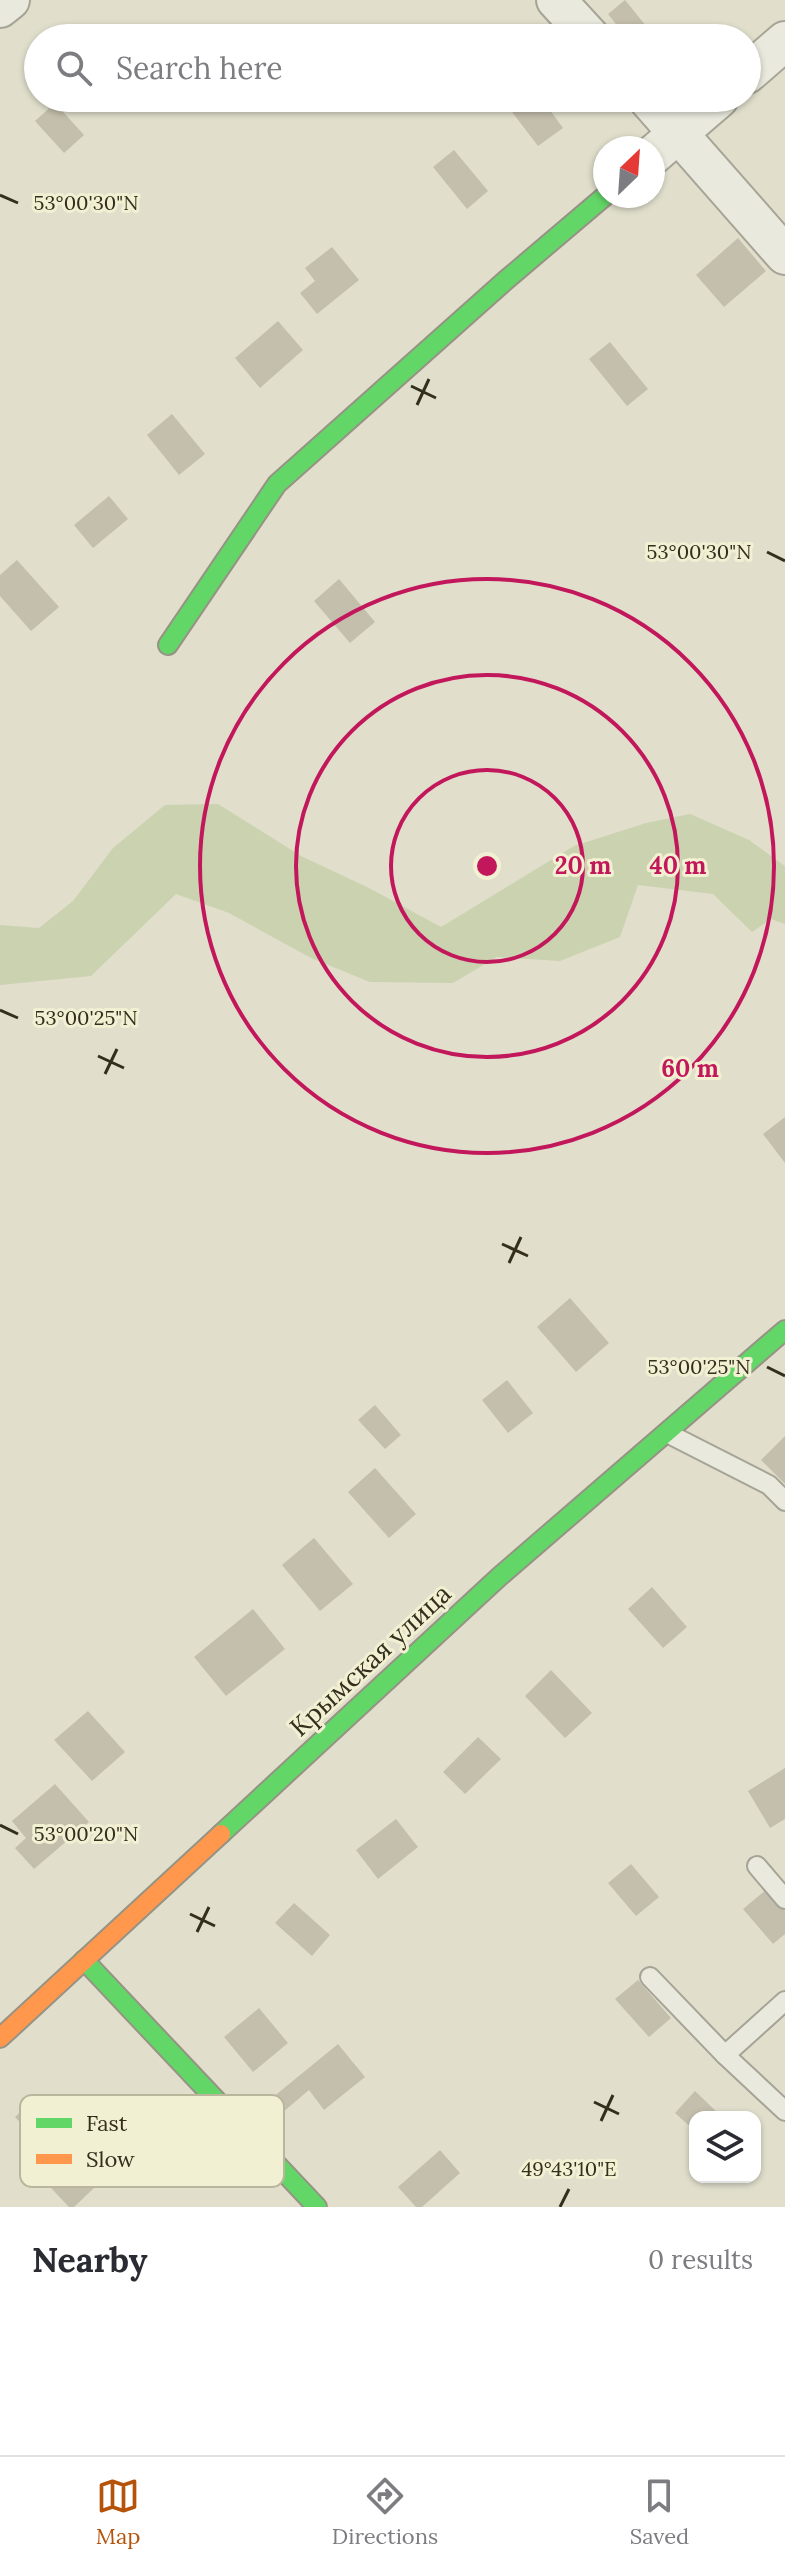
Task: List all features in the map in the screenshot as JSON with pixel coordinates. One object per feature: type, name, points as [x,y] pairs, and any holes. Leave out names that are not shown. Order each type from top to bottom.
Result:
[{"type":"street","points":[[0,8],[10,0]]},
{"type":"street","points":[[556,0],[578,24]]},
{"type":"street","points":[[761,62],[785,41]]},
{"type":"street","points":[[653,112],[666,144],[785,255]]},
{"type":"street","points":[[666,144],[703,112]]},
{"type":"street","points":[[168,645],[277,484],[593,206]]},
{"type":"street","name":"Крымская улица","points":[[0,2038],[499,1577],[785,1330]]},
{"type":"street","points":[[84,1960],[211,2095]]},
{"type":"street","points":[[284,2172],[317,2207]]},
{"type":"lane","points":[[667,1432],[769,1485],[785,1501]]},
{"type":"lane","points":[[757,1866],[785,1899]]},
{"type":"lane","points":[[650,1977],[725,2055],[785,2111]]},
{"type":"lane","points":[[725,2055],[785,2001]]},
{"type":"green space","points":[[218,804],[301,856],[441,927],[574,846],[646,823],[690,814],[749,840],[785,866],[785,924],[771,919],[752,932],[713,894],[638,885],[620,937],[560,961],[497,957],[453,983],[370,982],[311,958],[229,913],[176,894],[91,976],[0,985],[0,925],[39,928],[73,901],[113,848],[165,805]]},
{"type":"building","points":[[625,0],[644,24],[616,24],[608,14]]},
{"type":"building","points":[[45,112],[63,112],[84,135],[64,153],[35,121]]},
{"type":"building","points":[[512,112],[551,112],[563,128],[538,146]]},
{"type":"building","points":[[454,150],[488,191],[467,209],[433,167]]},
{"type":"building","points":[[738,238],[766,271],[724,307],[696,275]]},
{"type":"building","points":[[332,247],[359,280],[317,314],[300,293],[315,281],[305,268]]},
{"type":"building","points":[[278,321],[303,350],[260,388],[235,358]]},
{"type":"building","points":[[610,342],[648,389],[627,406],[589,359]]},
{"type":"building","points":[[172,414],[205,454],[179,475],[147,435]]},
{"type":"building","points":[[109,496],[128,519],[93,548],[74,525]]},
{"type":"building","points":[[17,560],[59,607],[31,631],[0,596],[0,575]]},
{"type":"building","points":[[339,579],[375,622],[350,643],[314,601]]},
{"type":"building","points":[[785,1117],[785,1163],[763,1134]]},
{"type":"building","points":[[570,1298],[609,1343],[576,1372],[537,1327]]},
{"type":"building","points":[[507,1380],[533,1413],[508,1433],[482,1400]]},
{"type":"building","points":[[375,1405],[401,1435],[385,1449],[358,1420]]},
{"type":"building","points":[[785,1436],[785,1484],[761,1460]]},
{"type":"building","points":[[375,1468],[416,1514],[389,1538],[348,1492]]},
{"type":"building","points":[[314,1538],[353,1584],[320,1611],[282,1565]]},
{"type":"building","points":[[652,1587],[687,1627],[663,1648],[628,1609]]},
{"type":"building","points":[[253,1609],[285,1649],[226,1696],[194,1657]]},
{"type":"building","points":[[551,1670],[592,1713],[565,1738],[525,1696]]},
{"type":"building","points":[[88,1711],[125,1752],[92,1781],[54,1740]]},
{"type":"building","points":[[478,1737],[501,1759],[465,1794],[443,1772]]},
{"type":"building","points":[[785,1768],[785,1819],[770,1828],[748,1791]]},
{"type":"building","points":[[55,1784],[89,1822],[34,1869],[15,1848],[26,1838],[12,1821]]},
{"type":"building","points":[[396,1819],[418,1847],[378,1879],[356,1850]]},
{"type":"building","points":[[631,1864],[659,1897],[636,1916],[608,1883]]},
{"type":"building","points":[[767,1889],[785,1911],[785,1934],[773,1944],[743,1909]]},
{"type":"building","points":[[294,1903],[330,1935],[312,1956],[275,1923]]},
{"type":"building","points":[[638,1980],[671,2018],[649,2037],[615,1999]]},
{"type":"building","points":[[259,2008],[288,2043],[253,2072],[224,2037]]},
{"type":"building","points":[[338,2044],[365,2077],[324,2110],[309,2090],[284,2111],[284,2095],[276,2095]]},
{"type":"building","points":[[695,2091],[716,2111],[689,2111],[689,2126],[675,2113]]},
{"type":"building","points":[[440,2150],[460,2173],[422,2207],[416,2207],[398,2187]]},
{"type":"building","points":[[50,2187],[95,2187],[74,2207],[69,2207]]},
{"type":"traffic: fast","points":[[168,645],[277,484],[593,206]]},
{"type":"traffic: fast","points":[[221,1834],[499,1577],[785,1330]]},
{"type":"traffic: fast","points":[[84,1960],[211,2095]]},
{"type":"traffic: fast","points":[[284,2172],[317,2207]]},
{"type":"traffic: slow","points":[[0,2038],[221,1834]]}]
